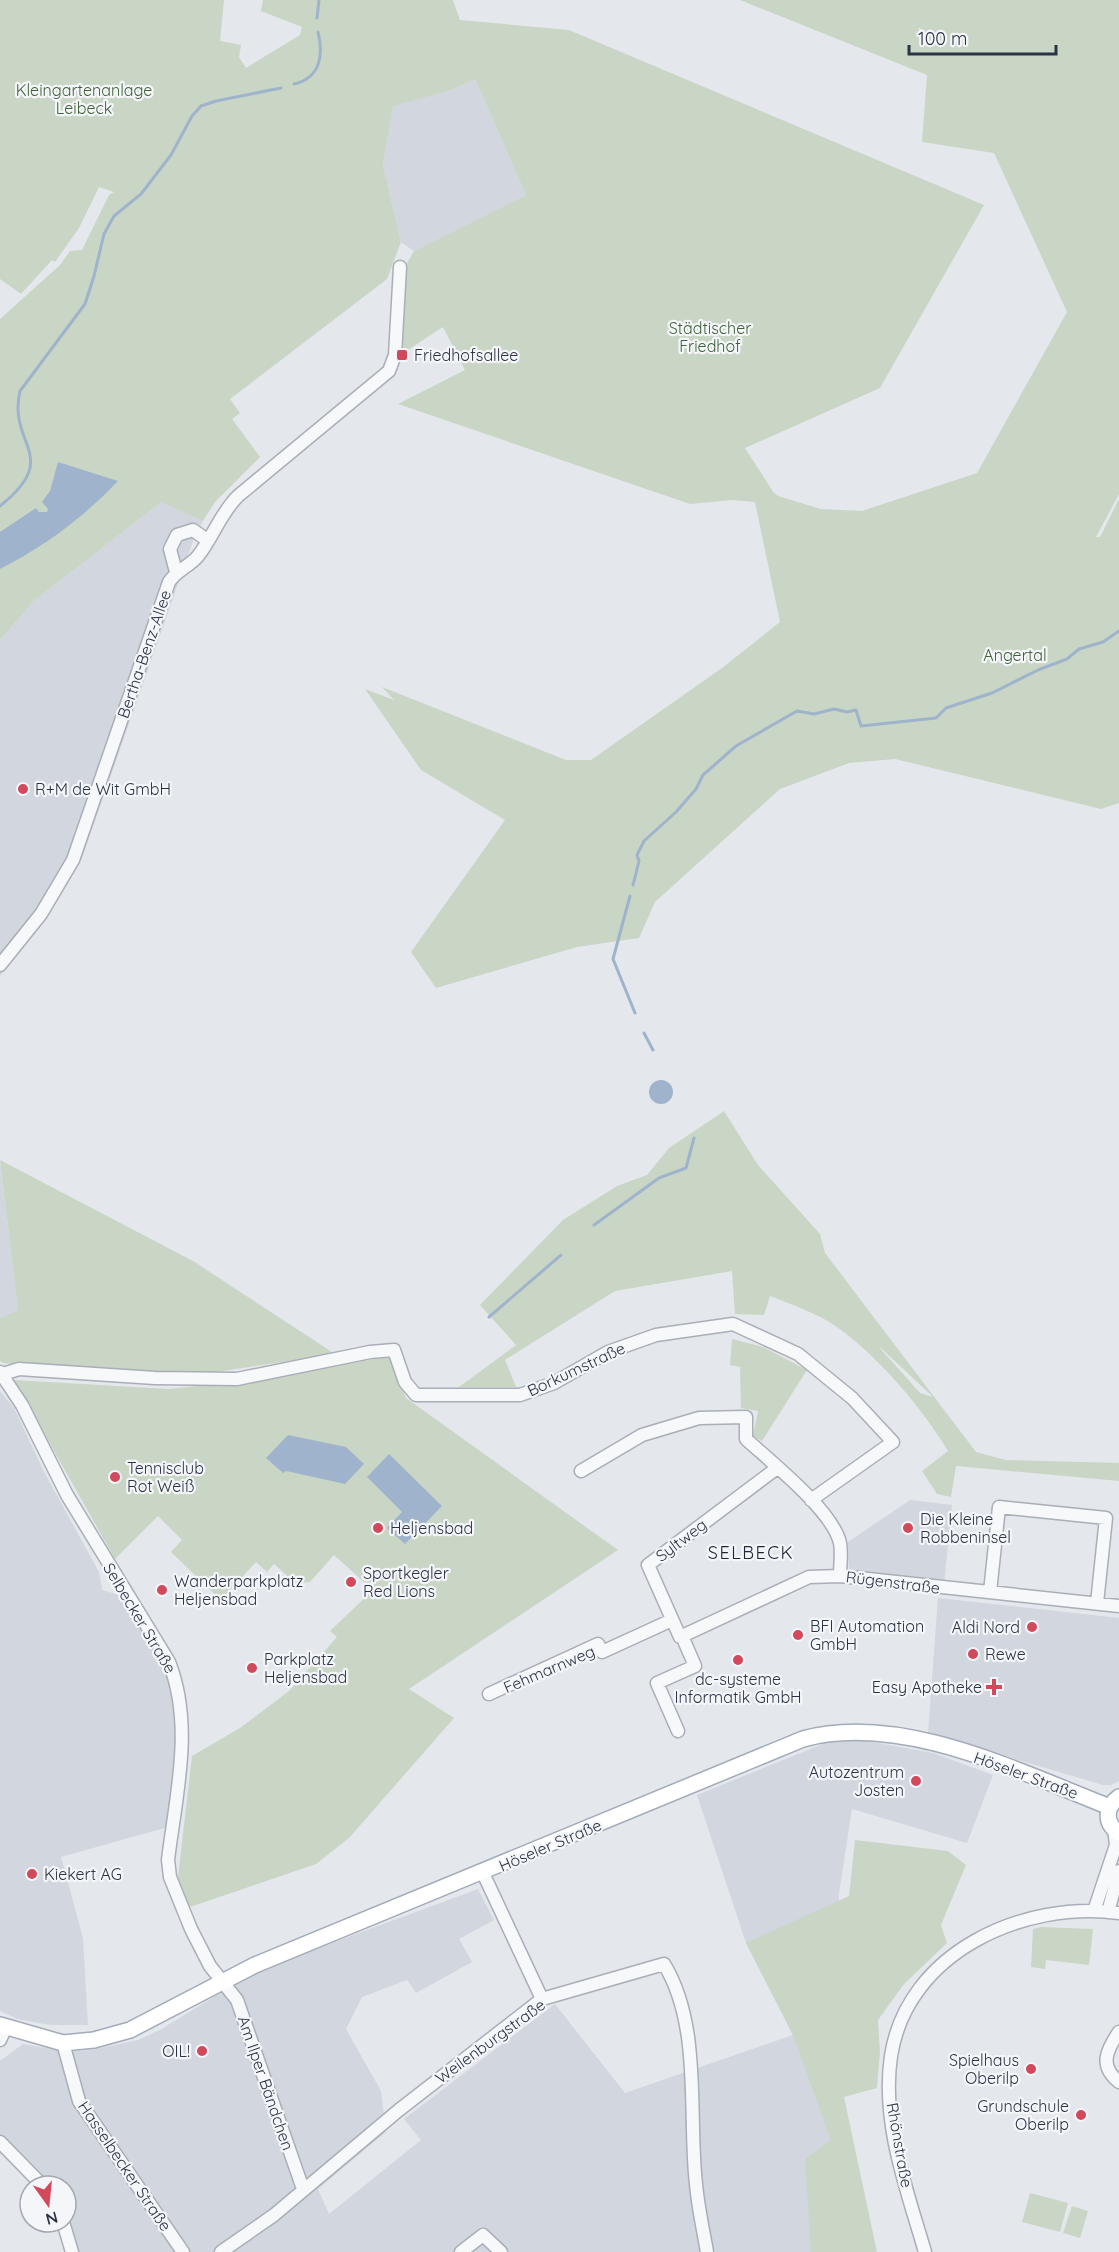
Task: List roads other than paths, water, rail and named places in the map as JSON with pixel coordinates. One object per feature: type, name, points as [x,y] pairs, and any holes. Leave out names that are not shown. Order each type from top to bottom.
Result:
[{"type":"main road","name":"Höseler Straße","points":[[2,2031],[63,2043],[94,2040],[130,2031],[221,1981],[803,1739],[826,1733],[862,1731],[927,1743],[997,1763],[1114,1802]]},
{"type":"main road","points":[[1114,1802],[1108,1820],[1117,1831]]},
{"type":"street","name":"Bertha-Benz-Allee","points":[[0,965],[41,914],[73,860],[170,582],[176,572],[197,558],[222,514],[243,491],[388,371],[395,355],[400,267]]},
{"type":"street","points":[[176,572],[170,549],[177,535],[193,530],[207,540]]},
{"type":"street","name":"Borkumstraße","points":[[394,1350],[405,1382],[416,1395],[520,1395],[554,1383],[608,1352],[656,1335],[733,1324],[798,1354],[852,1398],[894,1442],[811,1500]]},
{"type":"street","name":"Selbecker Straße","points":[[221,1981],[191,1929],[170,1877],[168,1860],[183,1745],[182,1716],[175,1677],[169,1662],[67,1496],[22,1405],[1,1373],[18,1369],[155,1378],[237,1379],[358,1354],[394,1350]]},
{"type":"street","points":[[581,1471],[642,1435],[699,1418],[746,1417],[746,1439],[811,1500],[832,1526],[839,1541],[840,1576]]},
{"type":"street","name":"Syltweg","points":[[678,1731],[657,1683],[695,1666],[648,1565],[777,1468]]},
{"type":"street","points":[[990,1593],[999,1507],[1106,1518],[1097,1603]]},
{"type":"street","name":"Rügenstraße","points":[[681,1637],[809,1577],[840,1576],[1119,1606]]},
{"type":"street","name":"Fehmarnweg","points":[[489,1694],[598,1644],[602,1652],[672,1620]]},
{"type":"street","points":[[1105,1912],[1117,1831]]},
{"type":"street","points":[[1105,1912],[1119,1871]]},
{"type":"street","points":[[483,1873],[542,1999]]},
{"type":"street","name":"Rhönstraße","points":[[925,2252],[900,2166],[890,2092],[891,2056],[906,2013],[930,1975],[966,1946],[987,1934],[1038,1917],[1105,1912]]},
{"type":"street","name":"Weilenburgstraße","points":[[221,2252],[274,2215],[303,2189],[542,1999],[664,1964],[675,1982],[687,2035],[695,2183],[707,2252]]},
{"type":"street","name":"Am Ilper Bändchen","points":[[221,1981],[237,2000],[303,2189]]},
{"type":"street","points":[[1119,2032],[1105,2061],[1110,2074],[1119,2082]]},
{"type":"street","name":"Hasselbecker Straße","points":[[63,2043],[79,2101],[183,2252]]},
{"type":"street","points":[[0,2142],[31,2174]]},
{"type":"street","points":[[67,2234],[72,2252]]},
{"type":"street","points":[[461,2252],[483,2235],[501,2252]]},
{"type":"water","points":[[58,462],[118,481],[63,530],[0,569],[0,532],[36,508],[39,512],[47,512],[48,509],[42,502],[50,491]]},
{"type":"water","points":[[661,1080],[669,1084],[673,1092],[669,1100],[661,1104],[653,1100],[649,1092],[653,1084]]},
{"type":"water","points":[[288,1435],[346,1447],[364,1464],[345,1484],[286,1471],[283,1473],[266,1458]]},
{"type":"water","points":[[389,1454],[442,1506],[405,1544],[387,1528],[402,1512],[367,1477]]},
{"type":"waterway","points":[[317,18],[319,0]]},
{"type":"waterway","points":[[294,84],[310,77],[318,65],[320,57],[318,32]]},
{"type":"waterway","points":[[0,506],[18,489],[28,475],[31,462],[20,425],[18,409],[20,391],[85,304],[104,234],[114,216],[141,194],[171,155],[192,116],[201,106],[281,88]]},
{"type":"waterway","points":[[633,885],[639,861],[637,855],[644,841],[676,812],[696,789],[703,775],[736,746],[797,711],[814,714],[834,709],[847,712],[856,710],[861,726],[936,718],[946,708],[992,693],[1038,670],[1067,659],[1079,649],[1103,642],[1119,631]]},
{"type":"waterway","points":[[630,896],[613,959],[635,1013]]},
{"type":"waterway","points":[[644,1033],[653,1050]]},
{"type":"waterway","points":[[594,1225],[659,1178],[686,1168],[694,1138]]},
{"type":"waterway","points":[[489,1317],[561,1255]]},
{"type":"place","name":"Friedhofsallee","points":[[402,355]]},
{"type":"place","name":"R+M de Wit GmbH","points":[[23,789]]},
{"type":"place","name":"Tennisclub Rot Weiß","points":[[115,1477]]},
{"type":"place","name":"Heljensbad","points":[[378,1528]]},
{"type":"place","name":"Die Kleine Robbeninsel","points":[[908,1528]]},
{"type":"place","name":"Sportkegler Red Lions","points":[[351,1582]]},
{"type":"place","name":"Wanderparkplatz Heljensbad","points":[[162,1590]]},
{"type":"place","name":"Aldi Nord","points":[[1032,1627]]},
{"type":"place","name":"BFI Automation GmbH","points":[[798,1635]]},
{"type":"place","name":"Rewe","points":[[973,1654]]},
{"type":"place","name":"dc-systeme Informatik GmbH","points":[[738,1660]]},
{"type":"place","name":"Parkplatz Heljensbad","points":[[252,1668]]},
{"type":"place","name":"Easy Apotheke","points":[[994,1687]]},
{"type":"place","name":"Autozentrum Josten","points":[[916,1781]]},
{"type":"place","name":"Kiekert AG","points":[[32,1874]]},
{"type":"place","name":"OIL!","points":[[202,2051]]},
{"type":"place","name":"Spielhaus Oberilp","points":[[1031,2069]]},
{"type":"place","name":"Grundschule Oberilp","points":[[1081,2115]]},
{"type":"district","name":"SELBECK","points":[[751,1553]]},
{"type":"park label","name":"Kleingartenanlage Leibeck","points":[[84,99]]},
{"type":"park label","name":"Städtischer Friedhof","points":[[710,337]]},
{"type":"park label","name":"Angertal","points":[[1015,655]]}]
